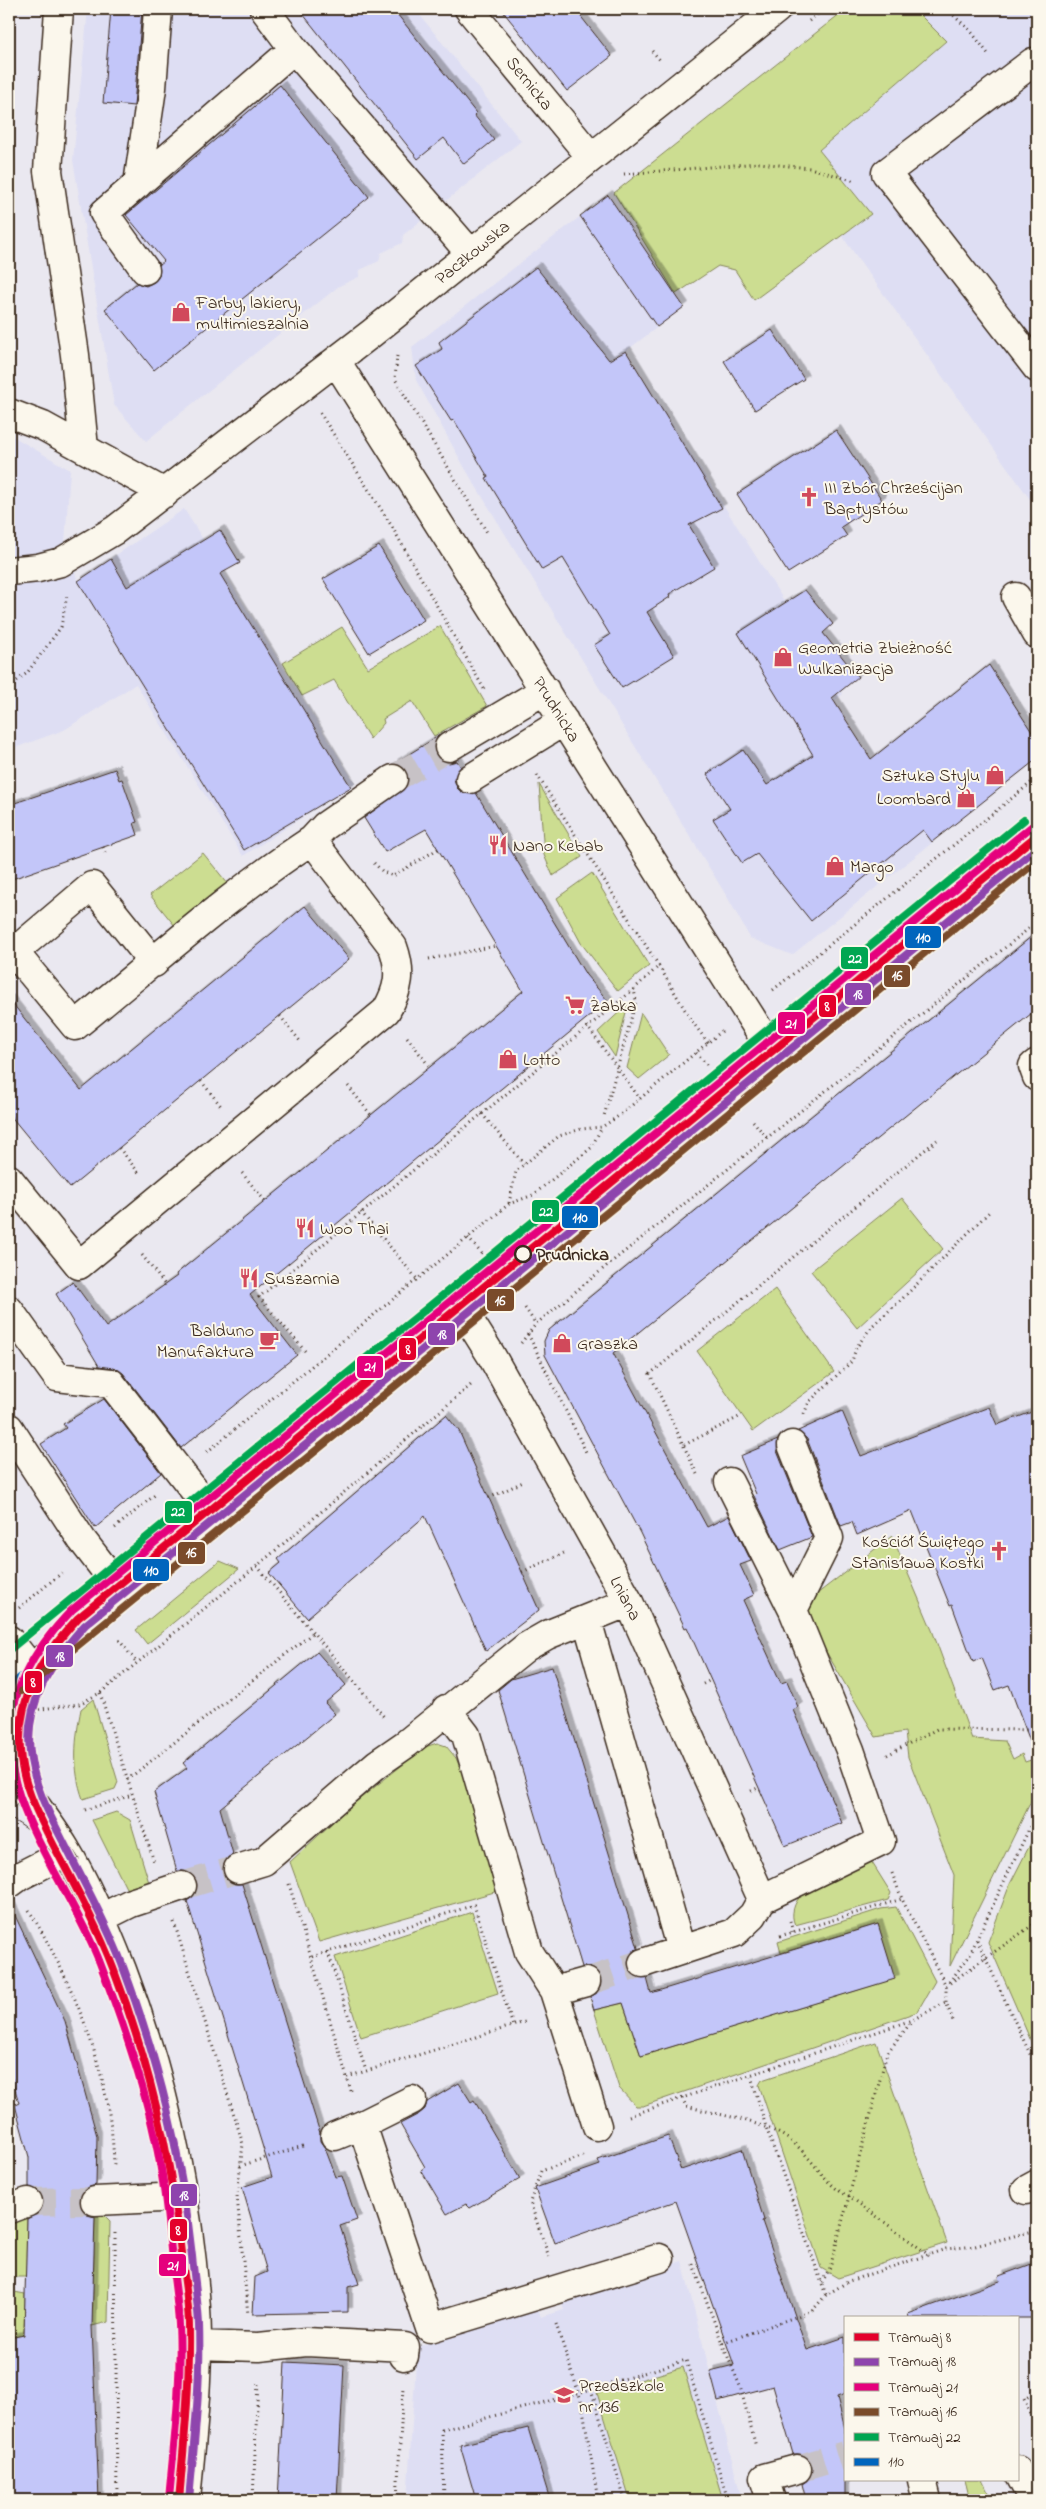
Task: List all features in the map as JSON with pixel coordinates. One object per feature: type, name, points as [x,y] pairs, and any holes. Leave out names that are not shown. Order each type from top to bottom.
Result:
[{"type":"street","points":[[59,9],[48,171],[75,354],[84,448]]},
{"type":"street","points":[[138,184],[152,88],[158,9]]},
{"type":"street","points":[[264,9],[294,49],[470,253]]},
{"type":"street","name":"Sernicka","points":[[469,9],[591,157]]},
{"type":"street","name":"Paczkowska","points":[[9,571],[38,568],[61,562],[115,530],[336,361],[777,9]]},
{"type":"street","points":[[145,270],[104,214],[294,49]]},
{"type":"street","points":[[1034,62],[886,173],[1037,368]]},
{"type":"street","name":"Prudnicka","points":[[336,361],[776,1058]]},
{"type":"street","points":[[9,412],[43,426],[165,492]]},
{"type":"street","points":[[1016,597],[1035,624]]},
{"type":"street","points":[[449,747],[545,690]]},
{"type":"street","points":[[470,779],[564,721]]},
{"type":"street","points":[[154,963],[92,886],[14,952],[75,1026],[154,963],[262,874],[312,840],[325,826],[393,779]]},
{"type":"street","points":[[9,1179],[80,1265],[386,1011],[399,985],[399,964],[392,947],[312,840]]},
{"type":"street","points":[[9,1687],[273,1467],[1037,845]]},
{"type":"street","points":[[1037,1063],[1033,1066],[1037,1077]]},
{"type":"street","points":[[9,1310],[57,1377],[111,1384],[215,1517]]},
{"type":"street","name":"Lniana","points":[[464,1312],[491,1355],[629,1602],[762,1899]]},
{"type":"street","points":[[9,1428],[82,1540],[123,1593]]},
{"type":"street","points":[[792,1445],[829,1538],[793,1610]]},
{"type":"street","points":[[643,1964],[734,1933],[753,1916],[762,1899],[881,1842],[850,1750],[793,1610],[729,1482]]},
{"type":"street","points":[[238,1870],[264,1861],[377,1764],[406,1744],[446,1709],[526,1647],[567,1626],[587,1620],[629,1602]]},
{"type":"street","points":[[587,1620],[681,1950]]},
{"type":"street","points":[[9,1640],[31,1668]]},
{"type":"street","points":[[446,1709],[466,1735],[529,1952],[557,2001],[597,2126]]},
{"type":"street","points":[[9,1768],[67,1852],[101,1918],[137,2008],[158,2074],[174,2139],[196,2296],[196,2376],[186,2500]]},
{"type":"street","points":[[9,1884],[20,1876],[67,1852]]},
{"type":"street","points":[[101,1918],[132,1903],[173,1889]]},
{"type":"street","points":[[557,2001],[586,1982]]},
{"type":"street","points":[[335,2136],[412,2100]]},
{"type":"street","points":[[362,2125],[430,2328]]},
{"type":"street","points":[[95,2201],[183,2197]]},
{"type":"street","points":[[196,2345],[260,2347],[306,2342],[405,2352],[430,2328],[660,2258]]},
{"type":"street","points":[[768,2489],[797,2469]]},
{"type":"street","points":[[1018,2472],[1033,2500]]},
{"type":"street","points":[[922,2482],[927,2500]]},
{"type":"path","points":[[803,26],[824,9]]},
{"type":"path","points":[[946,9],[970,30],[1008,80]]},
{"type":"path","points":[[652,51],[661,61]]},
{"type":"path","points":[[625,169],[618,175],[759,163],[810,168],[854,181],[886,173]]},
{"type":"path","points":[[402,349],[396,358],[395,379],[454,477]]},
{"type":"path","points":[[9,687],[27,674],[61,627],[68,593],[61,562]]},
{"type":"path","points":[[770,992],[1037,778]]},
{"type":"path","points":[[383,872],[393,876],[438,849]]},
{"type":"path","points":[[517,1348],[536,1324],[1037,922]]},
{"type":"path","points":[[399,964],[496,946]]},
{"type":"path","points":[[659,966],[691,1020],[708,1043]]},
{"type":"path","points":[[305,1351],[259,1297],[586,1026],[634,989]]},
{"type":"path","points":[[586,1026],[640,1099]]},
{"type":"path","points":[[180,1473],[509,1204],[533,1194],[591,1148],[602,1127],[640,1099],[727,1027]]},
{"type":"path","points":[[696,1053],[709,1068]]},
{"type":"path","points":[[482,1114],[524,1164]]},
{"type":"path","points":[[753,1121],[767,1138]]},
{"type":"path","points":[[509,1204],[516,1171],[524,1164],[564,1133],[602,1127]]},
{"type":"path","points":[[699,1478],[650,1374],[937,1140]]},
{"type":"path","points":[[828,1385],[852,1361],[856,1348],[872,1326],[900,1301],[991,1210]]},
{"type":"path","points":[[361,1212],[417,1279]]},
{"type":"path","points":[[468,1238],[482,1254]]},
{"type":"path","points":[[525,1308],[536,1324]]},
{"type":"path","points":[[26,1711],[80,1704],[100,1693],[257,1566],[476,1381]]},
{"type":"path","points":[[684,1445],[739,1417]]},
{"type":"path","points":[[489,1498],[528,1479]]},
{"type":"path","points":[[522,1572],[565,1553]]},
{"type":"path","points":[[257,1566],[406,1744]]},
{"type":"path","points":[[127,1780],[314,1632]]},
{"type":"path","points":[[120,1641],[137,1663]]},
{"type":"path","points":[[100,1693],[132,1795],[173,1889],[243,2144],[237,2196],[248,2322],[260,2347],[253,2500]]},
{"type":"path","points":[[918,1737],[937,1729],[1037,1730]]},
{"type":"path","points":[[85,1810],[132,1795]]},
{"type":"path","points":[[946,1986],[968,1958],[1037,1812]]},
{"type":"path","points":[[881,1842],[902,1899],[946,1986],[946,2002],[954,2023]]},
{"type":"path","points":[[278,1848],[362,2125]]},
{"type":"path","points":[[777,1938],[902,1899]]},
{"type":"path","points":[[312,1957],[474,1905],[513,2026]]},
{"type":"path","points":[[946,1986],[1037,1922]]},
{"type":"path","points":[[977,1940],[1037,2069]]},
{"type":"path","points":[[328,1952],[366,2071]]},
{"type":"path","points":[[347,2077],[513,2026],[557,2001]]},
{"type":"path","points":[[598,2500],[582,2403],[530,2202],[541,2171],[589,2154],[597,2126],[751,2076],[912,2020],[946,2002]]},
{"type":"path","points":[[821,2282],[830,2268],[887,2053],[912,2020]]},
{"type":"path","points":[[751,2076],[766,2127],[826,2294]]},
{"type":"path","points":[[682,2098],[686,2106],[766,2127],[789,2139],[806,2152],[836,2191],[849,2196],[928,2255]]},
{"type":"path","points":[[240,2166],[335,2136]]},
{"type":"path","points":[[722,2343],[812,2311],[826,2294],[849,2281],[928,2255],[1037,2230]]},
{"type":"path","points":[[690,2256],[740,2386],[768,2489]]},
{"type":"path","points":[[398,2500],[405,2352]]},
{"type":"path","points":[[444,2500],[442,2430],[578,2393],[686,2360],[728,2500]]},
{"type":"path","points":[[591,2389],[624,2500]]},
{"type":"path","points":[[1037,2392],[1024,2399],[1037,2428]]},
{"type":"shaded area","points":[[88,9],[415,9],[521,141],[403,235],[402,243],[381,253],[379,261],[360,270],[359,277],[339,286],[146,441],[114,405],[73,160]]},
{"type":"shaded area","points":[[914,9],[1037,9],[1037,509],[842,236],[871,214],[819,150],[946,41]]},
{"type":"shaded area","points":[[608,195],[684,307],[626,351],[843,694],[827,707],[861,755],[933,842],[792,955],[750,938],[729,900],[466,470],[416,380],[412,347]]},
{"type":"shaded area","points":[[9,434],[70,470],[65,543],[78,581],[184,509],[355,783],[243,856],[136,684],[64,730],[9,750]]},
{"type":"shaded area","name":"Przedszkole nr 136","points":[[682,2261],[742,2500],[407,2500],[417,2347],[537,2307],[541,2317],[564,2310],[561,2300]]},
{"type":"green space","points":[[846,9],[914,9],[946,41],[819,150],[871,214],[754,300],[735,270],[718,266],[676,294],[614,193]]},
{"type":"green space","points":[[440,626],[487,706],[434,736],[412,701],[383,719],[384,723],[370,739],[334,680],[302,696],[283,663],[342,627],[368,668]]},
{"type":"green space","points":[[539,784],[582,857],[553,876],[544,855]]},
{"type":"green space","points":[[203,853],[228,884],[175,926],[150,895]]},
{"type":"green space","points":[[592,873],[649,966],[618,991],[581,943],[557,898]]},
{"type":"green space","points":[[628,1004],[615,1057],[598,1032]]},
{"type":"green space","points":[[641,1013],[669,1055],[639,1079],[627,1068]]},
{"type":"green space","points":[[902,1198],[943,1249],[857,1328],[811,1271]]},
{"type":"green space","points":[[775,1289],[834,1372],[753,1431],[697,1351]]},
{"type":"green space","points":[[892,1536],[932,1630],[972,1739],[1005,1741],[1013,1759],[1022,1754],[1025,1762],[1037,1758],[1037,1789],[950,1966],[954,1875],[908,1757],[905,1732],[876,1737],[800,1607]]},
{"type":"green space","points":[[220,1561],[239,1569],[147,1644],[136,1630]]},
{"type":"green space","points":[[93,1699],[118,1782],[115,1789],[83,1799],[76,1765],[77,1732],[81,1709]]},
{"type":"green space","points":[[437,1743],[446,1746],[456,1758],[464,1777],[498,1891],[319,1942],[290,1862],[347,1809],[425,1747]]},
{"type":"green space","points":[[116,1812],[130,1820],[150,1886],[129,1890],[126,1888],[92,1820]]},
{"type":"green space","points":[[1037,1831],[1037,2055],[988,1942],[1010,1884]]},
{"type":"green space","points":[[871,1861],[891,1893],[888,1900],[795,1925],[794,1909],[802,1894]]},
{"type":"green space","points":[[896,1907],[935,1981],[917,2012],[643,2106],[636,2106],[619,2088],[594,2010],[623,2003],[641,2056],[894,1979],[878,1924],[781,1953],[778,1942],[881,1909]]},
{"type":"green space","points":[[472,1912],[498,1993],[361,2037],[335,1957]]},
{"type":"green space","points":[[876,2042],[947,2243],[838,2278],[821,2268],[759,2085],[762,2080]]},
{"type":"green space","points":[[95,2215],[105,2216],[110,2221],[108,2322],[92,2326]]},
{"type":"green space","points":[[27,2216],[26,2277],[9,2277],[9,2222]]},
{"type":"green space","points":[[9,2291],[25,2294],[24,2335],[9,2338]]},
{"type":"green space","points":[[683,2367],[723,2500],[630,2500],[597,2393]]},
{"type":"green space","points":[[966,2482],[983,2482],[992,2500],[970,2500]]},
{"type":"building","points":[[111,9],[142,9],[134,106],[103,103]]},
{"type":"building","points":[[299,9],[393,9],[476,113],[474,115],[494,140],[464,164],[444,138],[418,159]]},
{"type":"building","points":[[501,9],[575,9],[612,56],[567,91]]},
{"type":"building","points":[[280,85],[369,197],[154,370],[105,309],[137,283],[146,286],[154,282],[159,276],[159,265],[164,261],[126,215]]},
{"type":"building","points":[[608,195],[684,307],[657,327],[580,216]]},
{"type":"building","points":[[536,267],[609,360],[626,351],[722,508],[689,525],[714,567],[669,594],[670,597],[647,612],[674,656],[622,688],[594,645],[610,635],[563,558],[542,570],[486,478],[488,477],[454,420],[451,421],[416,366],[442,349],[439,342]]},
{"type":"building","points":[[772,330],[804,379],[755,410],[724,361]]},
{"type":"building","name":"III Zbór Chrześcijan Baptystów","points":[[836,430],[882,500],[841,527],[847,536],[788,573],[737,494]]},
{"type":"building","points":[[220,530],[240,563],[220,574],[351,787],[244,850],[78,581],[111,559],[127,587]]},
{"type":"building","points":[[379,546],[424,620],[369,653],[323,579]]},
{"type":"building","points":[[805,590],[833,624],[823,633],[858,677],[832,698],[871,759],[989,665],[1037,740],[1037,759],[932,842],[923,830],[811,921],[757,854],[742,863],[713,819],[730,809],[707,774],[743,750],[767,785],[813,755],[738,633]]},
{"type":"building","points":[[440,735],[433,747],[436,755],[441,760],[449,763],[457,761],[461,767],[454,779],[457,788],[463,793],[476,793],[586,975],[608,1001],[250,1295],[297,1355],[181,1448],[123,1373],[113,1368],[99,1366],[56,1294],[73,1282],[106,1327],[177,1276],[176,1274],[523,991],[426,829],[385,852],[364,818],[407,786],[409,778],[406,771],[400,765],[393,764]]},
{"type":"building","points":[[115,769],[119,780],[122,779],[137,822],[134,823],[138,835],[9,880],[9,805]]},
{"type":"building","points":[[305,906],[349,959],[70,1188],[9,1114],[9,999],[81,1090]]},
{"type":"building","points":[[1037,932],[1037,1009],[613,1353],[707,1527],[729,1516],[751,1561],[740,1565],[754,1595],[743,1600],[781,1683],[787,1681],[798,1707],[793,1710],[842,1823],[785,1846],[687,1627],[685,1628],[640,1533],[545,1355],[544,1341],[549,1330]]},
{"type":"building","points":[[104,1399],[161,1473],[95,1528],[41,1444],[66,1428],[63,1424]]},
{"type":"building","name":"Kościół Świętego Stanisława Kostki","points":[[989,1407],[997,1425],[1037,1410],[1037,1752],[1034,1752],[1009,1685],[995,1690],[982,1658],[973,1662],[952,1605],[950,1606],[912,1511],[857,1535],[852,1522],[841,1526],[807,1439],[798,1431],[842,1411],[861,1456]]},
{"type":"building","points":[[446,1415],[459,1431],[539,1610],[486,1651],[425,1516],[307,1618],[269,1573],[281,1563],[278,1559]]},
{"type":"building","points":[[778,1440],[777,1451],[812,1537],[780,1550],[754,1496],[756,1494],[740,1456]]},
{"type":"building","points":[[317,1652],[346,1685],[325,1703],[335,1714],[220,1808],[233,1854],[227,1858],[223,1865],[223,1873],[228,1881],[234,1884],[242,1884],[320,2133],[320,2141],[325,2148],[336,2177],[342,2176],[357,2220],[340,2226],[359,2284],[348,2287],[348,2312],[253,2314],[255,2277],[267,2272],[242,2187],[272,2177],[187,1901],[194,1896],[197,1890],[197,1882],[192,1874],[185,1871],[177,1871],[154,1792],[187,1768],[183,1763]]},
{"type":"building","points":[[552,1667],[638,1948],[631,1953],[628,1967],[633,1975],[647,1978],[651,1993],[878,1924],[895,1979],[641,2056],[623,2003],[594,2010],[590,1997],[597,1993],[601,1986],[601,1977],[597,1971],[590,1967],[582,1967],[498,1690],[511,1679]]},
{"type":"building","points":[[9,1903],[65,2021],[97,2136],[96,2185],[86,2188],[81,2194],[79,2201],[82,2210],[87,2215],[95,2217],[92,2326],[99,2500],[9,2500],[9,2338],[24,2335],[27,2219],[40,2212],[43,2197],[38,2190],[29,2187],[29,2157],[15,2105],[19,2103],[9,2069]]},
{"type":"building","points":[[459,2083],[471,2102],[474,2100],[520,2179],[470,2208],[466,2204],[447,2214],[421,2170],[425,2167],[400,2124],[419,2114],[425,2109],[427,2102]]},
{"type":"building","points":[[668,2136],[681,2170],[742,2149],[764,2220],[762,2221],[807,2350],[844,2337],[844,2394],[837,2397],[844,2425],[845,2500],[806,2500],[802,2484],[808,2480],[812,2473],[812,2464],[808,2458],[801,2454],[793,2454],[773,2386],[718,2401],[710,2371],[734,2365],[676,2201],[555,2243],[535,2188],[600,2165],[598,2160]]},
{"type":"building","points":[[1037,2262],[1037,2318],[1018,2318],[1018,2316],[908,2316],[908,2314],[1000,2281],[999,2276]]},
{"type":"building","points":[[285,2362],[344,2365],[337,2500],[278,2500]]},
{"type":"building","points":[[528,2428],[550,2500],[476,2500],[460,2445]]},
{"type":"tunnel","points":[[393,779],[449,747]]},
{"type":"tunnel","points":[[182,1886],[238,1869]]},
{"type":"tunnel","points":[[586,1982],[643,1963]]},
{"type":"tunnel","points":[[28,2202],[95,2201]]},
{"type":"tunnel","points":[[797,2469],[844,2455]]},
{"type":"tram line","name":"22","points":[[9,1650],[1024,820]]},
{"type":"tram line","name":"21","points":[[169,2499],[177,2412],[180,2347],[178,2309],[161,2168],[138,2071],[108,1984],[89,1938],[34,1832],[14,1778],[10,1752],[12,1712],[17,1693],[34,1657],[72,1610],[1031,827]]},
{"type":"tram line","name":"8","points":[[179,2500],[188,2392],[189,2319],[177,2216],[157,2108],[126,2003],[100,1937],[37,1812],[24,1776],[20,1750],[23,1712],[28,1695],[43,1662],[78,1618],[1037,835]]},
{"type":"tram line","name":"18","points":[[189,2500],[198,2391],[199,2325],[182,2180],[158,2072],[122,1964],[102,1918],[48,1810],[35,1777],[30,1753],[29,1734],[31,1717],[43,1683],[62,1653],[85,1625],[1037,848]]},
{"type":"tram line","name":"16","points":[[22,1691],[1037,861]]},
{"type":"tram line","points":[[9,1789],[31,1802],[49,1818],[79,1859]]},
{"type":"tram line","points":[[9,1818],[30,1831],[47,1847],[75,1887]]},
{"type":"transit line","name":"110","points":[[9,1687],[235,1501],[273,1467],[1037,845]]},
{"type":"place","name":"Farby, lakiery, multimieszalnia","points":[[181,312]]},
{"type":"place","name":"III Zbór Chrześcijan Baptystów","points":[[809,497]]},
{"type":"place","name":"Geometria Zbieżność Wulkanizacja","points":[[783,657]]},
{"type":"place","name":"Sztuka Stylu","points":[[995,775]]},
{"type":"place","name":"Loombard","points":[[966,798]]},
{"type":"place","name":"Nano Kebab","points":[[498,845]]},
{"type":"place","name":"Margo","points":[[835,866]]},
{"type":"place","name":"Żabka","points":[[575,1005]]},
{"type":"place","name":"Lotto","points":[[508,1059]]},
{"type":"place","name":"Woo Thai","points":[[305,1228]]},
{"type":"place","name":"Prudnicka","points":[[523,1254]]},
{"type":"place","name":"Suszarnia","points":[[249,1278]]},
{"type":"place","name":"Balduno Manufaktura","points":[[269,1340]]},
{"type":"place","name":"Graszka","points":[[562,1343]]},
{"type":"place","name":"Kościół Świętego Stanisława Kostki","points":[[999,1551]]},
{"type":"place","name":"Przedszkole nr 136","points":[[564,2395]]}]
